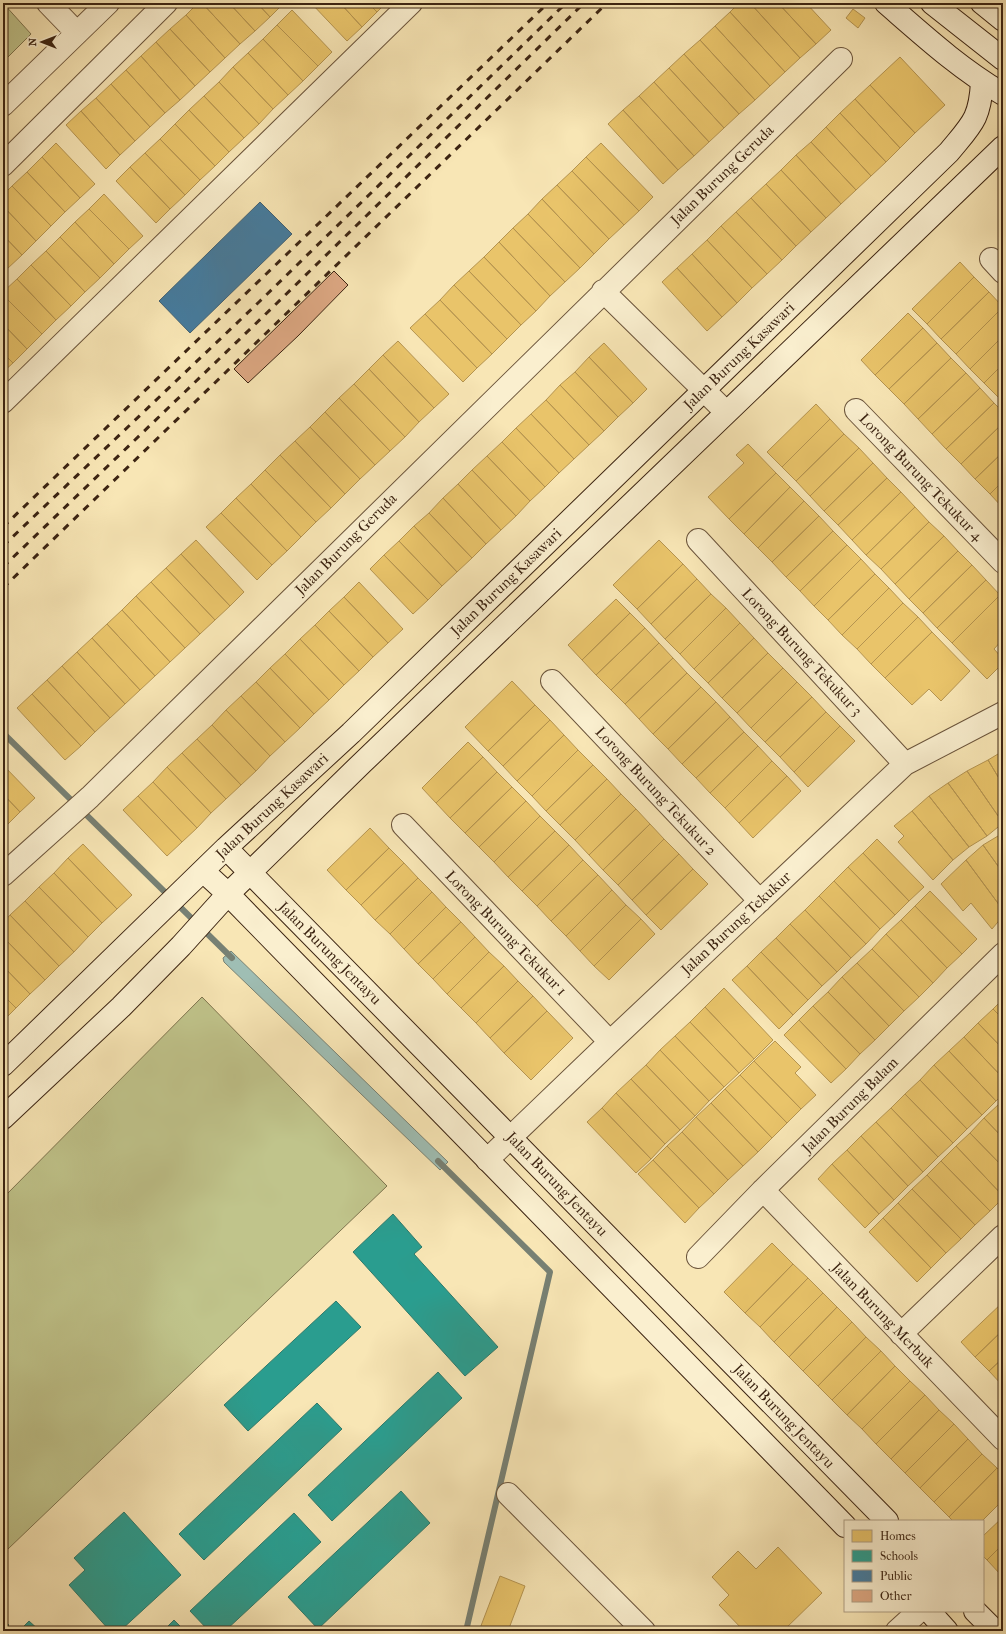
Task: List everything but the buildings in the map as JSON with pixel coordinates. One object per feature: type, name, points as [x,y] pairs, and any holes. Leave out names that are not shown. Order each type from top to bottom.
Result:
[{"type":"street","points":[[48,3],[77,33]]},
{"type":"street","points":[[3,105],[108,3]]},
{"type":"street","points":[[3,165],[166,3]]},
{"type":"street","points":[[3,402],[411,3]]},
{"type":"street","points":[[886,3],[942,53],[982,82],[1003,94]]},
{"type":"street","points":[[932,3],[1003,59]]},
{"type":"street","points":[[982,3],[1003,20]]},
{"type":"street","name":"Jalan Burung Geruda","points":[[3,875],[90,797],[603,291],[841,59]]},
{"type":"street","name":"Jalan Burung Kasawari","points":[[3,1065],[226,848],[351,733],[950,152],[973,124],[978,113],[982,82]]},
{"type":"street","name":"Jalan Burung Kasawari","points":[[3,1118],[121,1007],[181,946],[209,914],[250,872],[726,412],[1003,147]]},
{"type":"street","points":[[603,291],[726,412]]},
{"type":"street","name":"Lorong Burung Tekukur 4","points":[[856,410],[1003,562]]},
{"type":"street","name":"Lorong Burung Tekukur 3","points":[[698,540],[905,764]]},
{"type":"street","name":"Lorong Burung Tekukur 2","points":[[552,681],[760,901]]},
{"type":"street","name":"Jalan Burung Tekukur","points":[[488,1160],[610,1042],[905,764],[1003,713]]},
{"type":"street","name":"Lorong Burung Tekukur 1","points":[[403,825],[610,1042]]},
{"type":"street","name":"Jalan Burung Jentayu","points":[[226,848],[886,1520]]},
{"type":"street","name":"Jalan Burung Jentayu","points":[[203,871],[228,894],[844,1525]]},
{"type":"street","name":"Jalan Burung Balam","points":[[698,1257],[763,1190],[1003,954]]},
{"type":"street","name":"Jalan Burung Merbuk","points":[[763,1190],[1003,1439]]},
{"type":"street","points":[[901,1334],[1003,1236]]},
{"type":"street","points":[[508,1494],[644,1631]]},
{"type":"street","points":[[897,1631],[918,1612]]},
{"type":"street","points":[[929,1612],[948,1631]]},
{"type":"street","points":[[976,1612],[995,1631]]},
{"type":"green space","points":[[3,3],[31,34],[3,62]]},
{"type":"green space","points":[[202,997],[387,1186],[8,1549],[3,1544],[3,1198]]},
{"type":"water","points":[[231,951],[448,1162],[440,1170],[224,962],[223,958]]},
{"type":"waterway","points":[[3,733],[232,958]]},
{"type":"waterway","points":[[438,1161],[550,1272],[466,1631]]},
{"type":"railway","points":[[3,527],[548,3]]},
{"type":"railway","points":[[3,546],[260,301],[566,3]]},
{"type":"railway","points":[[3,567],[272,308],[584,3]]},
{"type":"railway","points":[[3,588],[607,3]]}]
